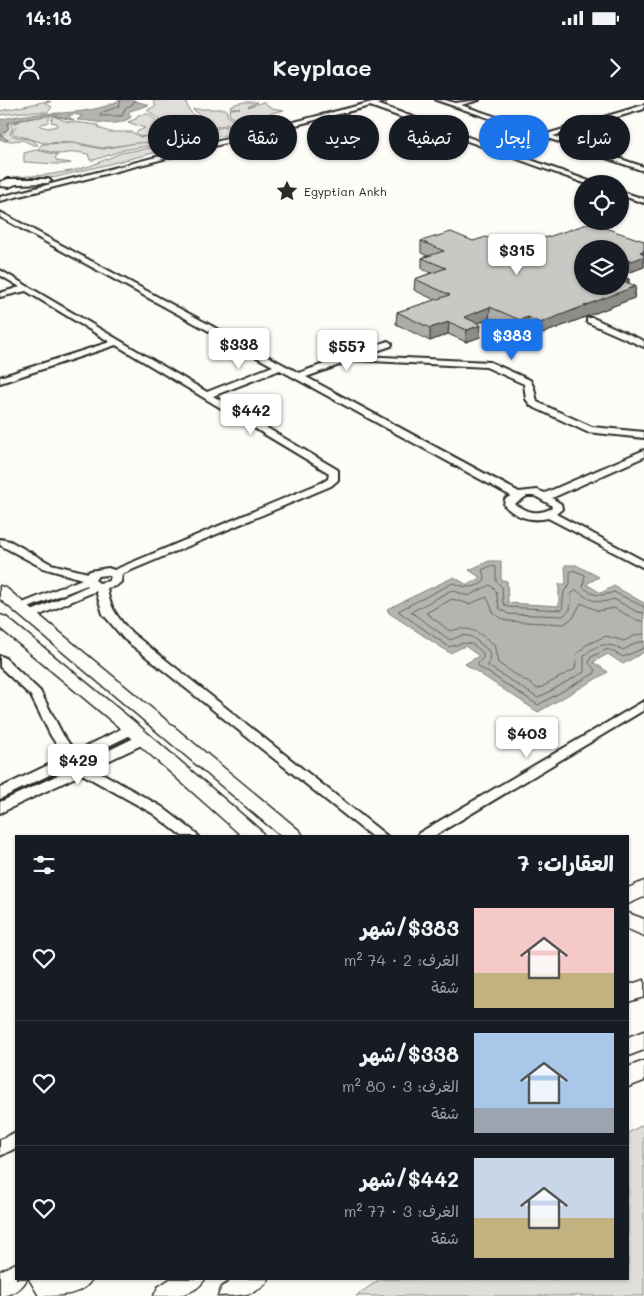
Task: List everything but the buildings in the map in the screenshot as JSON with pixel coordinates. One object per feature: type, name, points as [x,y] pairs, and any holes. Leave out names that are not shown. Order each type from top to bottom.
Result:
[{"type":"street","points":[[358,100],[574,177]]},
{"type":"street","points":[[439,100],[483,115]]},
{"type":"street","points":[[455,106],[476,100]]},
{"type":"street","points":[[0,199],[383,101]]},
{"type":"street","points":[[1,183],[9,185],[16,182],[61,178],[330,110],[336,104]]},
{"type":"street","points":[[549,135],[644,108]]},
{"type":"street","points":[[549,137],[644,169]]},
{"type":"street","points":[[629,196],[644,201]]},
{"type":"street","points":[[0,214],[518,496]]},
{"type":"street","points":[[0,272],[334,472],[334,477],[327,484],[116,573],[118,578],[115,582],[94,582],[47,566],[3,542],[6,538],[0,532]]},
{"type":"street","points":[[0,296],[27,288]]},
{"type":"street","points":[[590,320],[644,344]]},
{"type":"street","points":[[0,380],[118,342]]},
{"type":"street","points":[[298,377],[388,344]]},
{"type":"street","points":[[352,357],[491,365],[528,382],[530,385],[531,401],[534,404],[586,429],[599,432],[644,435]]},
{"type":"street","points":[[207,395],[280,367]]},
{"type":"street","points":[[545,498],[644,454]]},
{"type":"street","points":[[532,492],[545,498],[558,506],[557,509],[540,517],[531,517],[509,505],[509,501],[532,492]]},
{"type":"street","points":[[548,514],[644,565]]},
{"type":"street","points":[[24,612],[94,582]]},
{"type":"street","points":[[94,582],[107,612],[128,636],[379,835]]},
{"type":"street","points":[[0,592],[292,835]]},
{"type":"street","points":[[0,620],[137,734],[253,835]]},
{"type":"street","points":[[0,660],[36,694],[57,736],[78,763],[157,810],[190,835]]},
{"type":"street","points":[[426,835],[644,705]]},
{"type":"street","points":[[0,808],[78,763],[137,734]]},
{"type":"street","points":[[0,794],[78,763]]},
{"type":"street","points":[[629,896],[644,888]]},
{"type":"street","points":[[629,921],[644,928]]},
{"type":"street","points":[[629,994],[644,988]]},
{"type":"street","points":[[629,1047],[644,1040]]},
{"type":"street","points":[[629,1078],[644,1070]]},
{"type":"street","points":[[0,1149],[15,1140]]},
{"type":"street","points":[[0,1286],[15,1276]]},
{"type":"street","points":[[50,1290],[76,1280]]},
{"type":"street","points":[[167,1296],[191,1280]]},
{"type":"street","points":[[231,1296],[255,1280]]},
{"type":"shaded area","points":[[153,100],[185,100],[194,115],[153,115],[147,110],[156,106]]},
{"type":"shaded area","points":[[48,101],[51,102],[45,103],[52,107],[48,112],[22,112],[0,115],[0,111]]},
{"type":"shaded area","points":[[257,102],[248,107],[263,102],[272,108],[284,110],[264,115],[230,115],[229,111],[231,109],[240,108],[230,108],[231,105]]},
{"type":"shaded area","points":[[193,109],[226,109],[229,124],[219,126],[219,115],[200,115]]},
{"type":"shaded area","points":[[50,115],[48,122],[40,126],[48,128],[57,126],[57,123],[51,122],[53,115],[74,120],[54,116],[65,121],[98,125],[99,128],[109,132],[132,132],[140,137],[148,137],[148,142],[101,148],[73,142],[44,143],[13,134],[12,132],[16,127],[14,124],[20,121],[11,124],[13,128],[10,134],[32,140],[38,145],[33,145],[23,140],[10,141],[2,136],[9,128],[8,124],[10,122]]},
{"type":"shaded area","points":[[138,115],[149,115],[148,137],[139,136],[136,132],[145,128],[128,122],[136,119]]},
{"type":"shaded area","points":[[229,126],[229,134],[219,136],[219,128]]},
{"type":"shaded area","points":[[148,142],[148,146],[124,150],[94,160],[90,160],[88,154],[77,152],[59,154],[38,149],[42,144],[72,143],[103,149]]},
{"type":"shaded area","points":[[148,148],[148,154],[57,177],[20,181],[21,179],[12,179],[13,177],[71,171],[90,166],[121,153]]},
{"type":"shaded area","points":[[36,150],[58,155],[55,158],[57,161],[71,163],[24,162],[24,153]]},
{"type":"shaded area","points":[[644,1124],[644,1296],[356,1296],[379,1280],[629,1280],[629,1132]]},
{"type":"water","points":[[120,100],[132,100],[149,105],[130,111],[128,113],[131,117],[119,123],[77,120],[82,116],[75,114],[68,116],[73,120],[53,115],[13,121],[7,123],[8,128],[1,135],[8,141],[0,139],[0,130],[3,127],[0,125],[0,120],[3,119],[33,114],[92,110]]},
{"type":"water","points":[[489,561],[501,561],[501,580],[507,581],[508,603],[559,606],[559,584],[566,584],[565,565],[576,565],[599,577],[586,584],[601,593],[614,586],[644,603],[644,652],[623,664],[608,654],[593,662],[608,672],[538,712],[465,664],[479,656],[465,646],[450,653],[389,613],[387,609],[454,577],[467,585],[481,578],[469,570]]},
{"type":"place","name":"Egyptian Ankh","points":[[287,191]]}]
